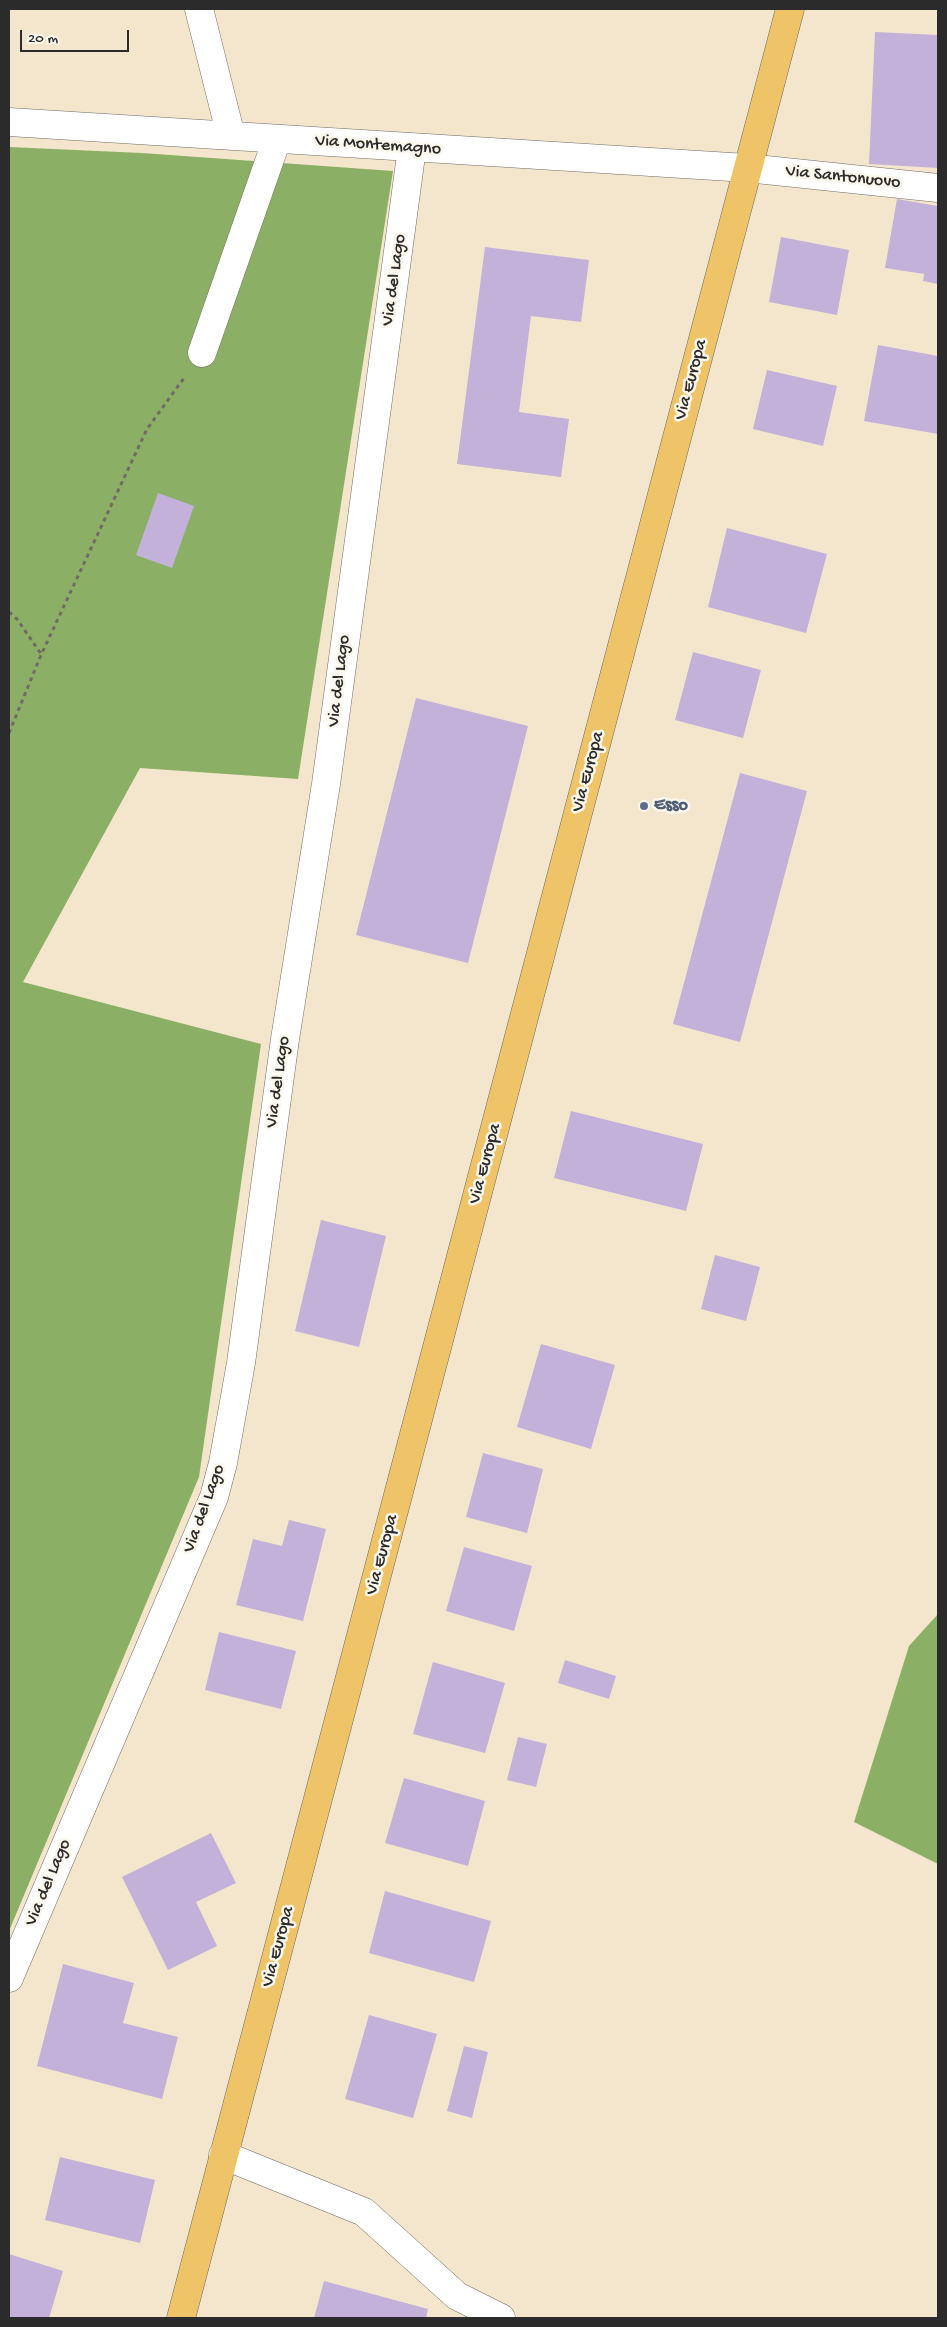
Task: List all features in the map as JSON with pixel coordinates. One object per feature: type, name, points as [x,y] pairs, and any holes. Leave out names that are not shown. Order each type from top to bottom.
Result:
[{"type":"main road","name":"Via Europa","points":[[181,2318],[790,9]]},
{"type":"street","points":[[199,9],[231,136]]},
{"type":"street","name":"Via Montemagno","points":[[9,122],[747,168]]},
{"type":"street","points":[[202,353],[277,139]]},
{"type":"street","name":"Via del Lago","points":[[9,1978],[210,1505],[223,1463],[241,1363],[284,1049],[326,784],[412,148]]},
{"type":"street","name":"Via Santonuovo","points":[[747,168],[938,188]]},
{"type":"street","points":[[223,2156],[364,2212],[457,2296],[501,2318]]},
{"type":"path","points":[[9,733],[42,655],[147,429],[202,353]]},
{"type":"path","points":[[9,612],[17,619],[42,655]]},
{"type":"green space","points":[[9,147],[142,153],[393,171],[298,779],[140,768],[23,982],[261,1044],[199,1477],[9,1931]]},
{"type":"green space","points":[[938,1614],[938,1864],[854,1822],[909,1646]]},
{"type":"building","points":[[875,32],[938,35],[938,168],[869,164]]},
{"type":"building","points":[[897,199],[938,206],[938,284],[923,281],[924,274],[885,268]]},
{"type":"building","points":[[781,237],[849,250],[837,315],[769,302]]},
{"type":"building","points":[[485,247],[589,260],[581,322],[531,316],[519,412],[569,419],[561,477],[457,464]]},
{"type":"building","points":[[878,345],[938,356],[938,434],[864,421]]},
{"type":"building","points":[[767,370],[837,386],[823,446],[753,429]]},
{"type":"building","points":[[158,493],[194,506],[172,568],[136,555]]},
{"type":"building","points":[[727,528],[827,554],[806,633],[708,607]]},
{"type":"building","points":[[693,652],[761,670],[743,738],[675,720]]},
{"type":"building","points":[[416,698],[528,726],[468,963],[356,935]]},
{"type":"building","points":[[740,773],[807,791],[740,1042],[673,1024]]},
{"type":"building","points":[[571,1111],[703,1144],[686,1211],[554,1178]]},
{"type":"building","points":[[321,1220],[386,1236],[359,1347],[295,1331]]},
{"type":"building","points":[[715,1255],[760,1267],[746,1321],[701,1309]]},
{"type":"building","points":[[541,1344],[615,1365],[591,1449],[517,1427]]},
{"type":"building","points":[[483,1453],[543,1469],[527,1533],[466,1517]]},
{"type":"building","points":[[289,1520],[326,1529],[303,1621],[236,1605],[253,1539],[282,1546]]},
{"type":"building","points":[[464,1547],[532,1566],[514,1631],[446,1611]]},
{"type":"building","points":[[219,1632],[296,1651],[281,1709],[205,1690]]},
{"type":"building","points":[[565,1660],[616,1676],[609,1699],[558,1683]]},
{"type":"building","points":[[433,1662],[505,1683],[485,1753],[413,1734]]},
{"type":"building","points":[[518,1737],[547,1744],[536,1787],[507,1780]]},
{"type":"building","points":[[404,1778],[485,1801],[468,1866],[385,1843]]},
{"type":"building","points":[[211,1833],[236,1883],[196,1902],[217,1946],[168,1970],[122,1877]]},
{"type":"building","points":[[385,1891],[491,1921],[474,1982],[369,1953]]},
{"type":"building","points":[[63,1964],[134,1983],[123,2023],[178,2037],[162,2099],[37,2066]]},
{"type":"building","points":[[369,2015],[437,2034],[413,2118],[345,2099]]},
{"type":"building","points":[[464,2046],[488,2052],[472,2118],[447,2111]]},
{"type":"building","points":[[60,2157],[155,2180],[140,2243],[45,2220]]},
{"type":"building","points":[[9,2254],[63,2271],[49,2318],[9,2318]]},
{"type":"building","points":[[324,2281],[428,2309],[426,2318],[314,2318]]},
{"type":"place","name":"Esso","points":[[644,806]]}]
